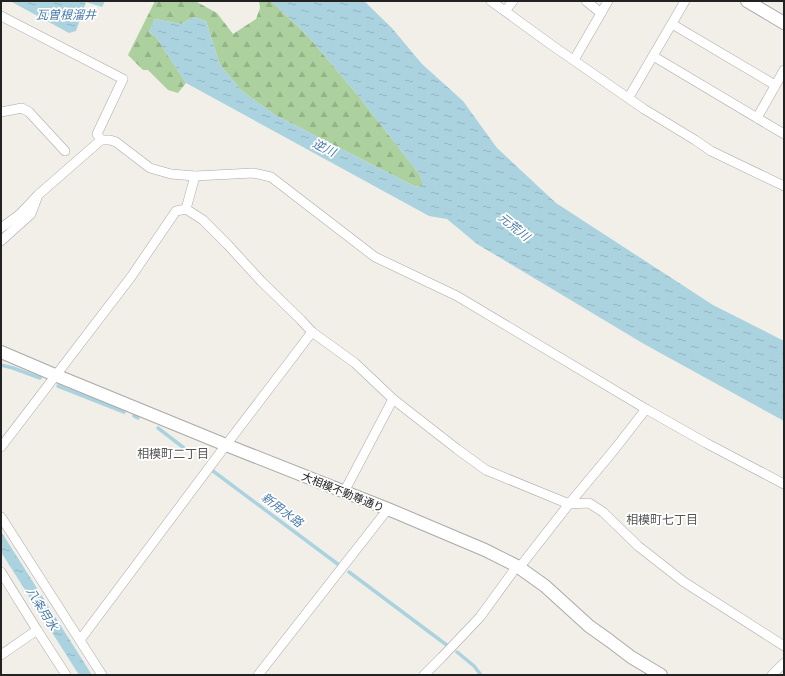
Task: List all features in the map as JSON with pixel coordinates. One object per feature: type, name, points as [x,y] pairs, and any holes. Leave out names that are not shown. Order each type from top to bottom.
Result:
[{"type":"street","points":[[491,1],[644,109],[711,151],[784,186]]},
{"type":"street","points":[[505,11],[513,1]]},
{"type":"street","points":[[586,1],[601,13]]},
{"type":"street","points":[[574,60],[608,1]]},
{"type":"street","points":[[629,97],[686,1]]},
{"type":"street","points":[[753,2],[784,23]]},
{"type":"street","points":[[1,16],[124,79],[97,134],[101,140]]},
{"type":"street","points":[[672,24],[775,85]]},
{"type":"street","points":[[653,56],[784,134]]},
{"type":"street","points":[[757,118],[784,70]]},
{"type":"street","points":[[1,112],[22,108],[29,112],[65,151]]},
{"type":"street","points":[[1,228],[20,214],[38,195],[101,140],[116,142],[150,168],[171,174],[195,176],[253,173],[271,177],[375,258],[464,300],[646,409],[706,443],[784,484]]},
{"type":"street","points":[[186,208],[195,176]]},
{"type":"street","points":[[1,241],[31,214],[38,195]]},
{"type":"street","points":[[186,208],[203,220],[260,281],[302,320],[312,332],[355,363],[393,399],[457,450],[486,470],[569,504],[588,503],[603,512],[638,546],[684,582],[784,646]]},
{"type":"street","points":[[1,447],[131,277],[176,211],[186,208]]},
{"type":"street","points":[[80,640],[312,332]]},
{"type":"street","name":"大相模不動尊通り","points":[[1,352],[226,445],[388,509],[485,550],[518,567],[545,586],[590,626],[631,657],[661,675]]},
{"type":"street","points":[[344,492],[393,399]]},
{"type":"street","points":[[424,675],[480,617],[518,567],[646,409]]},
{"type":"street","points":[[258,675],[388,509]]},
{"type":"street","points":[[1,517],[102,675]]},
{"type":"street","points":[[2,576],[66,675]]},
{"type":"street","points":[[1,655],[37,630]]},
{"type":"street","points":[[772,675],[784,663]]},
{"type":"green space","points":[[155,1],[195,1],[217,13],[233,34],[256,19],[260,8],[259,1],[271,1],[307,35],[356,93],[420,175],[422,187],[414,186],[275,115],[242,91],[220,65],[206,21],[194,17],[181,24],[155,19],[149,32],[156,37],[186,83],[178,93],[168,90],[148,70],[143,70],[128,55]]},
{"type":"water","name":"瓦曽根溜井","points":[[10,1],[105,1],[102,7],[86,2],[76,31],[69,33]]},
{"type":"water","points":[[271,1],[364,1],[391,27],[422,64],[463,101],[497,148],[556,203],[713,305],[784,341],[784,421],[644,344],[477,244],[447,219],[429,216],[186,83],[156,37],[149,32],[155,19],[181,24],[194,17],[206,21],[220,65],[242,91],[275,115],[414,186],[421,187],[422,181],[420,175],[356,93],[307,35]]},
{"type":"water","name":"八条用水","points":[[1,533],[92,675],[79,675],[1,552]]},
{"type":"waterway","name":"新用水路","points":[[1,365],[40,378]]},
{"type":"waterway","name":"新用水路","points":[[58,386],[124,412]]},
{"type":"waterway","name":"新用水路","points":[[134,416],[138,418]]},
{"type":"waterway","name":"新用水路","points":[[158,428],[184,448]]},
{"type":"waterway","name":"新用水路","points":[[213,471],[339,565]]},
{"type":"waterway","name":"新用水路","points":[[349,572],[448,646]]},
{"type":"waterway","name":"新用水路","points":[[457,652],[474,666],[481,675]]},
{"type":"district","name":"相模町二丁目","points":[[173,454]]},
{"type":"district","name":"相模町七丁目","points":[[662,520]]},
{"type":"water label","name":"逆川","points":[[324,148]]},
{"type":"water label","name":"元荒川","points":[[514,227]]}]
